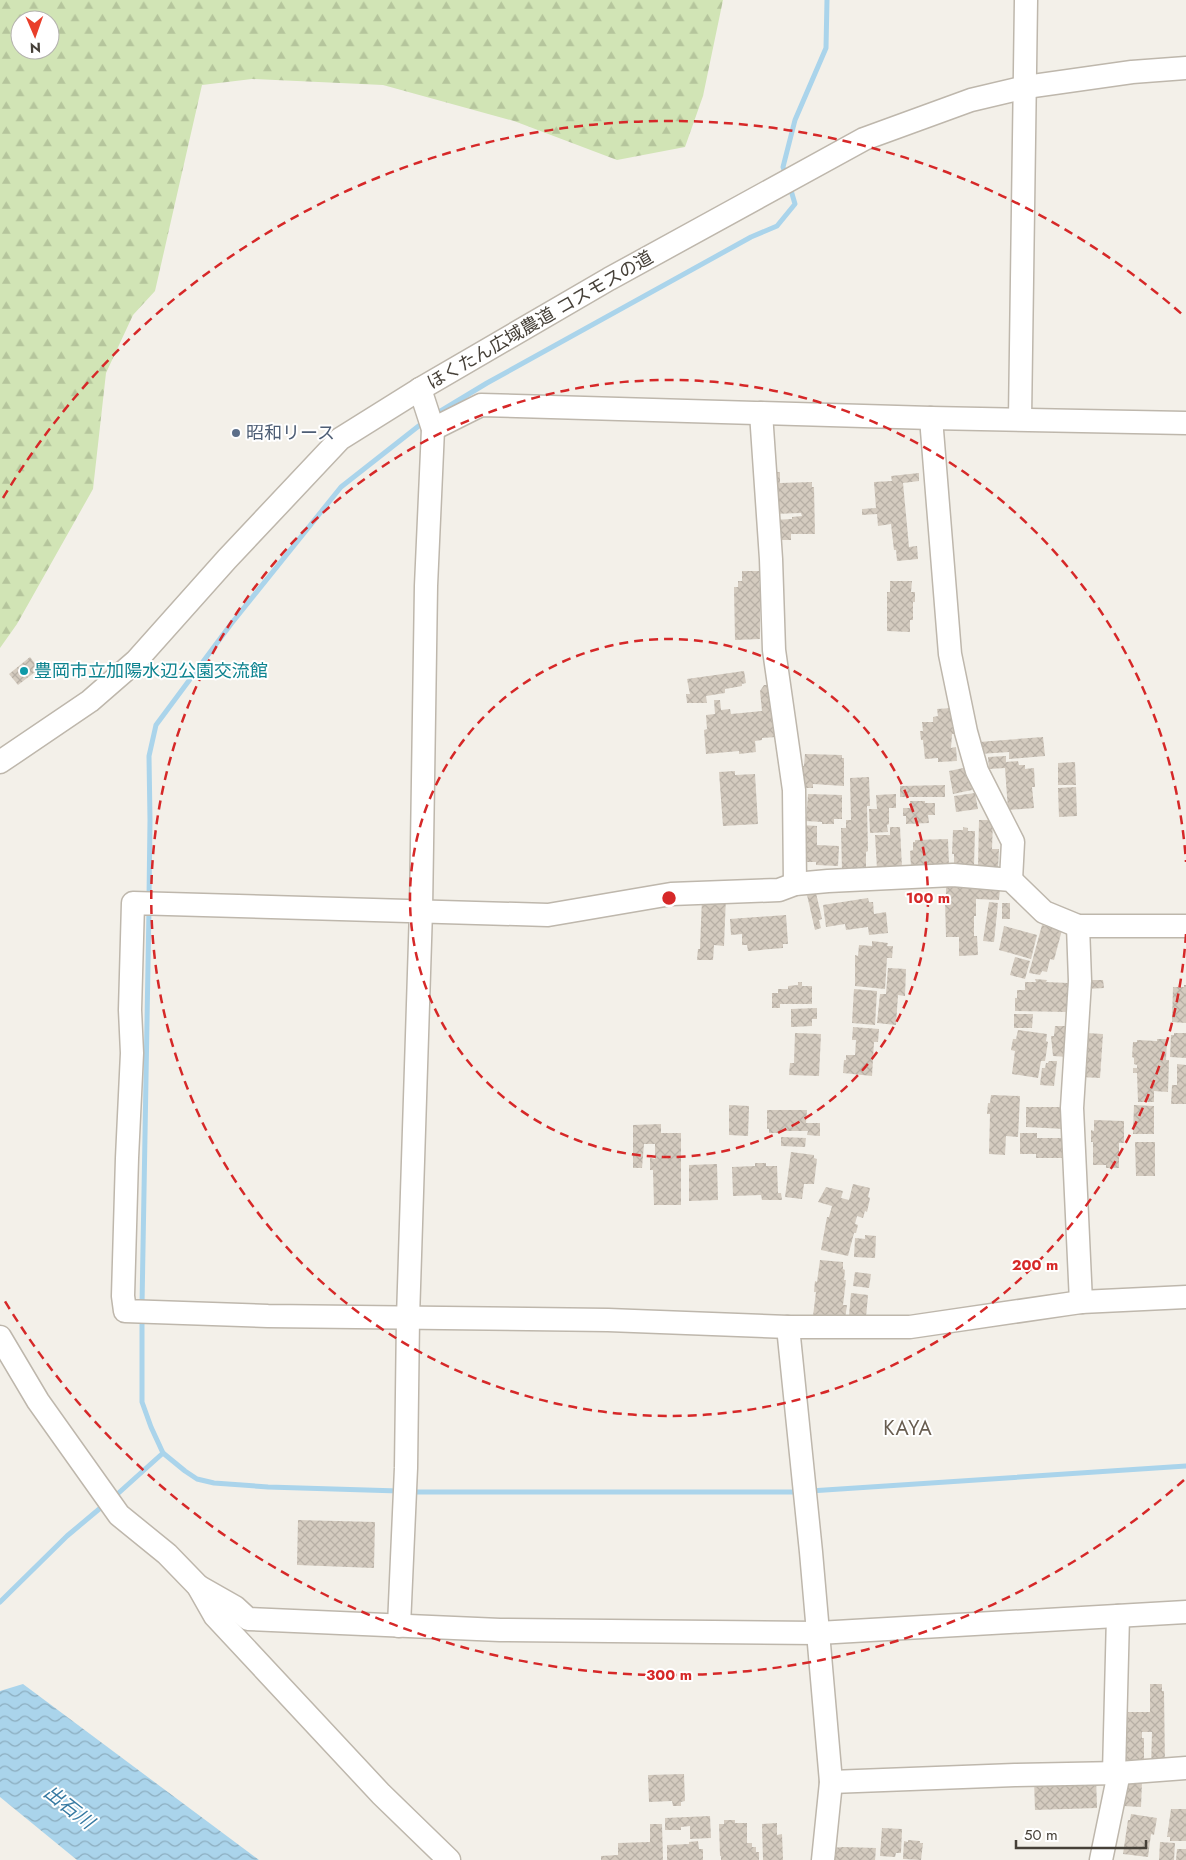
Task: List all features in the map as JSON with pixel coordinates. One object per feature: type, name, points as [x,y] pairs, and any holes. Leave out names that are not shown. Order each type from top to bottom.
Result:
[{"type":"street","points":[[1020,418],[1026,0]]},
{"type":"street","name":"ほくたん広域農道 コスモスの道","points":[[0,762],[90,701],[136,661],[340,439],[420,389],[618,274],[864,139],[971,100],[1026,87],[1132,72],[1186,68]]},
{"type":"street","points":[[400,1626],[421,910],[426,586],[433,429],[420,389]]},
{"type":"street","points":[[433,429],[481,405],[931,418],[1020,418],[1186,423]]},
{"type":"street","points":[[761,413],[771,559],[774,650],[794,790],[795,884]]},
{"type":"street","points":[[931,418],[950,654],[966,732],[977,772],[1013,842],[1011,880]]},
{"type":"street","points":[[1186,926],[1078,926],[1044,912],[1011,880],[953,875],[795,884],[779,890],[671,894],[548,915],[133,903],[130,1010],[132,1053],[123,1296],[125,1311],[408,1318],[608,1320],[788,1327],[910,1327],[1081,1302],[1186,1297]]},
{"type":"street","points":[[1078,926],[1080,981],[1072,1108],[1081,1302]]},
{"type":"street","points":[[788,1327],[831,1782],[823,1860]]},
{"type":"street","points":[[0,1337],[38,1401],[119,1516],[167,1554],[198,1586],[215,1616],[381,1794],[449,1860]]},
{"type":"street","points":[[198,1586],[235,1607],[248,1619],[510,1630],[818,1633],[1186,1612]]},
{"type":"street","points":[[1101,1860],[1117,1773],[1118,1616]]},
{"type":"street","points":[[831,1782],[1117,1773],[1186,1768]]},
{"type":"green space","points":[[0,0],[723,0],[703,96],[685,147],[617,160],[514,121],[383,85],[252,79],[202,85],[155,291],[133,315],[106,373],[93,489],[17,624],[0,648]]},
{"type":"water","name":"出石川","points":[[23,1684],[259,1860],[77,1860],[0,1797],[0,1691]]},
{"type":"building","points":[[772,472],[780,472],[780,483],[812,482],[812,487],[814,487],[815,534],[791,534],[791,540],[775,540],[773,520],[792,519],[792,517],[802,516],[801,513],[773,514]]},
{"type":"building","points":[[919,473],[919,481],[903,483],[909,547],[917,546],[918,559],[897,561],[891,524],[878,526],[877,514],[862,515],[862,509],[876,508],[874,482],[892,481],[891,476]]},
{"type":"building","points":[[742,571],[765,571],[765,581],[759,581],[760,588],[765,588],[765,604],[760,604],[760,639],[735,640],[734,587],[738,587],[738,581],[742,581]]},
{"type":"building","points":[[890,581],[912,581],[911,592],[915,592],[915,602],[913,602],[913,620],[910,620],[910,632],[887,631],[887,592],[890,592]]},
{"type":"building","name":"豊岡市立加陽水辺公園交流館","points":[[30,657],[39,669],[18,685],[9,674]]},
{"type":"building","points":[[744,671],[746,683],[742,684],[742,686],[725,689],[725,693],[706,696],[707,703],[687,703],[686,694],[690,694],[687,679]]},
{"type":"building","points":[[764,685],[771,685],[776,737],[762,738],[762,740],[755,741],[756,752],[739,754],[739,751],[706,754],[704,730],[707,729],[706,715],[715,714],[714,700],[720,700],[721,710],[730,709],[731,714],[762,711],[760,691]]},
{"type":"building","points":[[952,708],[952,727],[958,727],[958,734],[952,734],[951,748],[956,747],[957,761],[938,762],[938,758],[925,759],[920,731],[923,731],[922,722],[933,722],[933,717],[938,716],[937,709]]},
{"type":"building","points":[[1043,737],[1045,756],[1009,759],[1009,752],[980,754],[979,742]]},
{"type":"building","points":[[805,754],[842,755],[842,758],[844,758],[844,786],[813,784],[813,788],[801,788],[801,766],[804,766]]},
{"type":"building","points":[[1006,756],[1006,762],[1018,761],[1019,765],[1025,765],[1025,769],[1034,768],[1035,787],[1032,787],[1034,808],[1008,810],[1005,768],[989,769],[988,757]]},
{"type":"building","points":[[1075,762],[1076,785],[1058,785],[1058,763]]},
{"type":"building","points":[[968,767],[972,790],[953,794],[949,771]]},
{"type":"building","points":[[735,771],[735,775],[755,774],[758,824],[723,826],[719,772]]},
{"type":"building","points":[[869,777],[870,806],[867,806],[868,851],[866,852],[866,871],[842,872],[841,828],[846,828],[846,820],[851,820],[850,778]]},
{"type":"building","points":[[945,785],[945,797],[900,797],[900,786]]},
{"type":"building","points":[[1076,787],[1077,816],[1059,817],[1058,788]]},
{"type":"building","points":[[975,793],[978,809],[956,812],[954,796]]},
{"type":"building","points":[[808,794],[842,795],[842,819],[834,819],[834,824],[806,821]]},
{"type":"building","points":[[896,794],[896,808],[889,808],[888,832],[870,833],[869,809],[877,809],[876,795]]},
{"type":"building","points":[[910,801],[935,803],[935,815],[928,815],[929,823],[906,824],[903,808],[910,808]]},
{"type":"building","points":[[979,820],[993,820],[992,849],[999,849],[998,869],[978,868]]},
{"type":"building","points":[[802,825],[817,826],[817,845],[839,846],[838,866],[816,865],[816,862],[800,862]]},
{"type":"building","points":[[890,827],[900,827],[902,868],[877,869],[875,835],[890,835]]},
{"type":"building","points":[[963,827],[968,828],[968,831],[975,831],[974,866],[954,866],[954,854],[952,854],[953,830],[963,830]]},
{"type":"building","points":[[948,839],[949,866],[911,867],[910,851],[913,850],[913,842],[915,840]]},
{"type":"building","points":[[946,884],[1000,889],[999,900],[976,899],[974,936],[977,936],[978,955],[959,956],[959,937],[946,937]]},
{"type":"building","points":[[816,893],[822,919],[819,920],[821,928],[815,930],[807,895]]},
{"type":"building","points":[[726,896],[724,946],[714,945],[713,960],[697,960],[698,949],[700,949],[702,898]]},
{"type":"building","points":[[868,898],[869,902],[873,902],[874,914],[886,912],[888,933],[869,935],[868,927],[846,930],[845,924],[826,927],[823,905]]},
{"type":"building","points":[[989,902],[998,903],[994,942],[983,941]]},
{"type":"building","points":[[1002,903],[1010,903],[1010,919],[1002,919]]},
{"type":"building","points":[[786,915],[788,944],[783,944],[783,948],[748,951],[747,945],[742,945],[742,934],[731,935],[730,919]]},
{"type":"building","points":[[1042,925],[1062,930],[1054,960],[1050,959],[1047,972],[1042,971],[1040,975],[1029,973]]},
{"type":"building","points":[[1004,926],[1037,935],[1031,959],[999,950]]},
{"type":"building","points":[[872,941],[888,943],[887,946],[893,946],[892,958],[887,958],[885,989],[855,986],[855,955],[858,956],[859,945],[872,946]]},
{"type":"building","points":[[1015,957],[1030,961],[1025,979],[1010,975]]},
{"type":"building","points":[[888,968],[906,969],[905,996],[898,995],[896,1025],[877,1023],[880,994],[886,994]]},
{"type":"building","points":[[1035,979],[1047,980],[1046,982],[1068,983],[1068,1012],[1015,1011],[1017,990],[1025,990],[1025,982],[1036,982]]},
{"type":"building","points":[[1086,980],[1103,980],[1104,988],[1087,989]]},
{"type":"building","points":[[798,982],[802,982],[802,986],[812,986],[812,1004],[780,1004],[780,1008],[772,1008],[772,993],[778,993],[778,989],[788,989],[788,986],[798,985]]},
{"type":"building","points":[[1186,985],[1186,1023],[1172,1022],[1173,987],[1184,987]]},
{"type":"building","points":[[854,989],[877,991],[875,1025],[852,1023]]},
{"type":"building","points":[[817,1008],[817,1019],[812,1019],[812,1026],[791,1027],[791,1009]]},
{"type":"building","points":[[1014,1014],[1033,1014],[1032,1028],[1014,1028]]},
{"type":"building","points":[[1055,1026],[1069,1026],[1068,1057],[1053,1056],[1051,1036],[1054,1036]]},
{"type":"building","points":[[853,1027],[879,1029],[878,1042],[874,1042],[872,1076],[843,1073],[846,1055],[855,1055],[856,1040],[852,1040]]},
{"type":"building","points":[[1018,1030],[1047,1034],[1046,1041],[1048,1042],[1045,1061],[1041,1061],[1038,1078],[1012,1074],[1015,1051],[1011,1050],[1013,1039],[1016,1039]]},
{"type":"building","points":[[795,1033],[821,1034],[819,1076],[789,1075],[790,1063],[794,1063]]},
{"type":"building","points":[[1086,1033],[1103,1034],[1100,1078],[1081,1077]]},
{"type":"building","points":[[1174,1033],[1186,1033],[1186,1058],[1170,1057],[1171,1035],[1174,1035]]},
{"type":"building","points":[[1157,1039],[1167,1039],[1166,1060],[1169,1060],[1168,1092],[1154,1091],[1154,1102],[1138,1102],[1137,1073],[1133,1073],[1133,1068],[1137,1068],[1137,1065],[1134,1064],[1134,1058],[1132,1057],[1133,1042],[1137,1042],[1137,1040],[1157,1041]]},
{"type":"building","points":[[1057,1061],[1054,1086],[1040,1085],[1042,1068],[1045,1068],[1046,1063]]},
{"type":"building","points":[[1177,1064],[1186,1065],[1186,1104],[1171,1104],[1172,1085],[1177,1085]]},
{"type":"building","points":[[991,1095],[1020,1096],[1018,1137],[1006,1136],[1005,1155],[989,1154],[990,1114],[987,1114]]},
{"type":"building","points":[[729,1105],[749,1106],[748,1136],[729,1135]]},
{"type":"building","points":[[1134,1105],[1154,1106],[1154,1134],[1133,1134]]},
{"type":"building","points":[[1026,1107],[1065,1107],[1065,1129],[1026,1127]]},
{"type":"building","points":[[767,1110],[807,1110],[806,1123],[820,1123],[820,1136],[807,1135],[808,1131],[769,1133],[769,1129],[767,1129]]},
{"type":"building","points":[[1094,1120],[1124,1121],[1124,1143],[1119,1143],[1119,1168],[1093,1165],[1091,1130],[1094,1131]]},
{"type":"building","points":[[661,1124],[661,1133],[681,1133],[681,1205],[654,1205],[653,1170],[650,1170],[650,1158],[655,1159],[655,1144],[644,1144],[642,1168],[633,1168],[633,1125]]},
{"type":"building","points":[[1020,1133],[1037,1133],[1037,1138],[1065,1138],[1065,1158],[1036,1158],[1036,1154],[1020,1154]]},
{"type":"building","points":[[781,1137],[806,1138],[805,1147],[781,1146]]},
{"type":"building","points":[[1135,1142],[1155,1142],[1155,1176],[1136,1176]]},
{"type":"building","points":[[791,1152],[814,1155],[814,1158],[817,1159],[814,1184],[804,1184],[802,1199],[785,1197]]},
{"type":"building","points":[[755,1163],[777,1166],[778,1193],[781,1193],[782,1200],[762,1200],[761,1195],[733,1196],[732,1167],[755,1166]]},
{"type":"building","points":[[717,1164],[718,1200],[689,1201],[689,1165]]},
{"type":"building","points":[[853,1184],[870,1188],[868,1197],[870,1198],[867,1212],[865,1211],[863,1218],[857,1216],[855,1224],[858,1225],[848,1256],[821,1250],[827,1217],[829,1217],[832,1206],[818,1202],[826,1187],[843,1191],[841,1198],[849,1200]]},
{"type":"building","points":[[865,1235],[876,1236],[875,1258],[854,1257],[855,1238],[865,1239]]},
{"type":"building","points":[[820,1260],[843,1262],[843,1269],[845,1270],[844,1280],[846,1280],[843,1305],[847,1305],[845,1319],[813,1316],[816,1292],[814,1292],[815,1281],[817,1282]]},
{"type":"building","points":[[855,1272],[871,1274],[869,1288],[853,1286]]},
{"type":"building","points":[[851,1293],[868,1295],[866,1317],[849,1316]]},
{"type":"building","points":[[298,1520],[375,1522],[374,1568],[297,1565]]},
{"type":"building","points":[[1150,1684],[1162,1684],[1162,1691],[1164,1691],[1165,1766],[1151,1766],[1152,1732],[1142,1732],[1142,1738],[1144,1738],[1144,1767],[1121,1767],[1122,1712],[1150,1712]]},
{"type":"building","points":[[684,1774],[685,1801],[681,1802],[681,1806],[673,1806],[672,1801],[649,1802],[648,1775]]},
{"type":"building","points":[[1096,1777],[1097,1808],[1035,1810],[1034,1779]]},
{"type":"building","points":[[1125,1780],[1142,1781],[1141,1807],[1124,1806]]},
{"type":"building","points":[[1171,1809],[1186,1809],[1186,1841],[1170,1841],[1170,1837],[1167,1837]]},
{"type":"building","points":[[1131,1814],[1157,1818],[1154,1835],[1151,1834],[1148,1857],[1123,1854],[1128,1820],[1130,1820]]},
{"type":"building","points":[[710,1816],[711,1838],[690,1839],[690,1826],[681,1827],[681,1830],[665,1830],[665,1818]]},
{"type":"building","points":[[724,1820],[735,1820],[735,1823],[747,1823],[747,1843],[752,1843],[752,1847],[756,1847],[756,1852],[759,1852],[759,1860],[721,1860],[719,1824],[724,1824]]},
{"type":"building","points":[[777,1823],[777,1835],[782,1834],[783,1860],[763,1860],[762,1824]]},
{"type":"building","points":[[650,1824],[662,1824],[663,1860],[601,1860],[601,1856],[618,1855],[618,1843],[650,1842]]},
{"type":"building","points":[[882,1828],[902,1829],[901,1853],[896,1853],[895,1857],[880,1856]]},
{"type":"building","points":[[908,1840],[923,1843],[921,1860],[903,1859],[904,1841],[908,1842]]},
{"type":"building","points":[[698,1841],[699,1849],[703,1849],[703,1860],[667,1860],[667,1845],[689,1844],[689,1842]]},
{"type":"building","points":[[1160,1842],[1175,1843],[1174,1860],[1159,1860]]},
{"type":"building","points":[[831,1848],[876,1848],[875,1860],[831,1860]]},
{"type":"building","points":[[1177,1849],[1186,1849],[1186,1860],[1176,1860]]},
{"type":"waterway","points":[[786,176],[783,167],[795,120],[826,48],[827,0]]},
{"type":"waterway","points":[[434,415],[487,383],[751,237],[777,226],[795,204],[790,187]]},
{"type":"waterway","points":[[149,898],[149,756],[156,725],[231,624],[341,487],[425,421]]},
{"type":"waterway","points":[[142,1305],[149,909]]},
{"type":"waterway","points":[[113,1498],[163,1453],[142,1402],[142,1316]]},
{"type":"waterway","points":[[163,1453],[197,1479],[214,1483],[268,1487],[399,1491]]},
{"type":"waterway","points":[[810,1491],[1186,1466]]},
{"type":"waterway","points":[[410,1492],[799,1492]]},
{"type":"waterway","points":[[0,1602],[67,1536],[104,1505]]},
{"type":"place","name":"昭和リース","points":[[236,433]]},
{"type":"place","name":"豊岡市立加陽水辺公園交流館","points":[[24,671]]},
{"type":"district","name":"KAYA","points":[[908,1428]]}]
